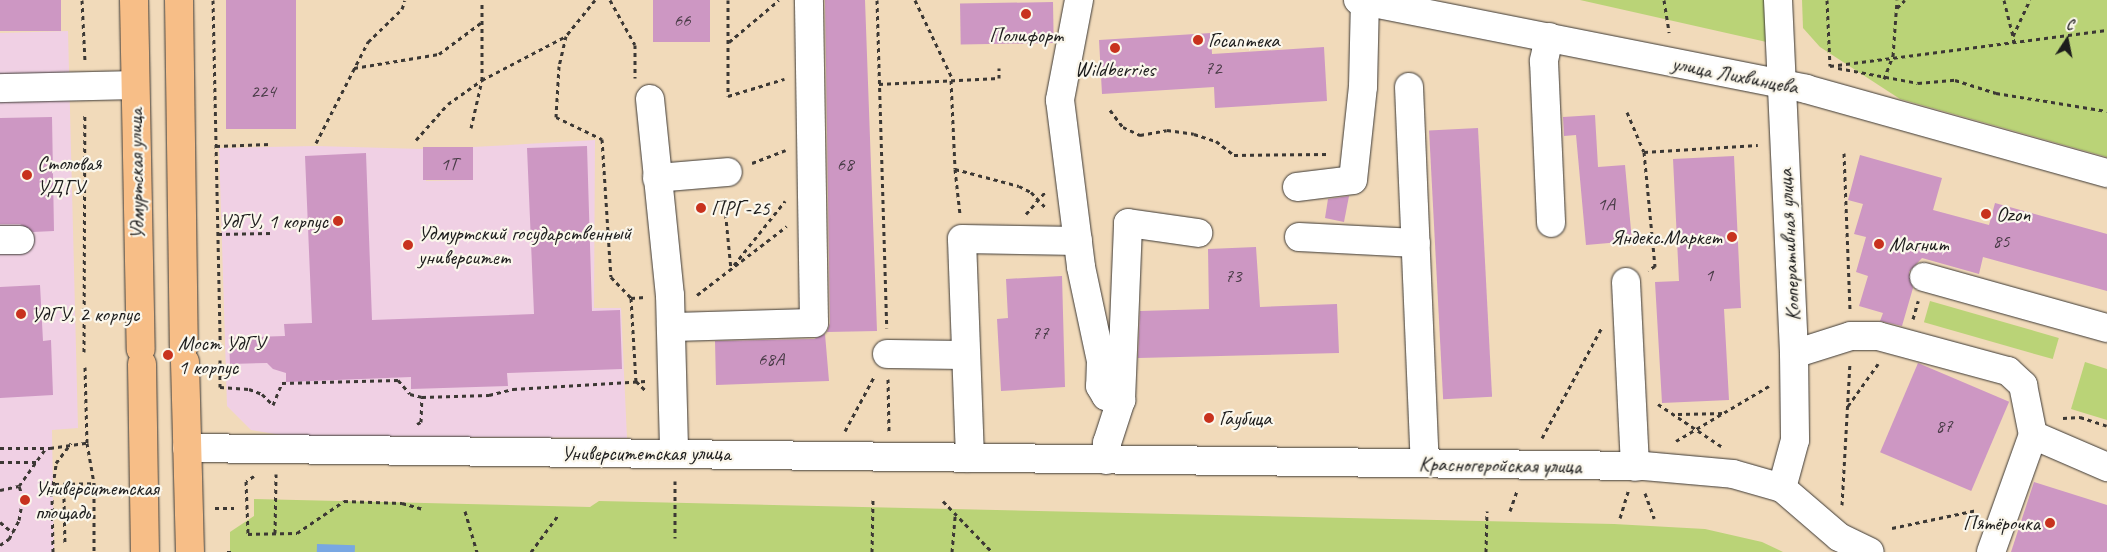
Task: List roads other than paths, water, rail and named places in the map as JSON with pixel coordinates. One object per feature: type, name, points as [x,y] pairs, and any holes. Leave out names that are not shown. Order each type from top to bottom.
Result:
[{"type":"main road","name":"Удмуртская улица","points":[[134,0],[134,86],[145,552]]},
{"type":"main road","points":[[179,0],[184,354],[190,552]]},
{"type":"street","points":[[671,321],[814,323],[814,205],[809,0]]},
{"type":"street","points":[[1080,0],[1060,100],[1070,163],[1078,241],[1098,342],[1100,386],[1106,396],[1121,400]]},
{"type":"street","points":[[1297,187],[1353,180],[1363,88],[1362,0]]},
{"type":"street","name":"улица Лихвинцева","points":[[1362,0],[1782,84],[2107,173]]},
{"type":"street","name":"Кооперативная улица","points":[[1778,0],[1794,354],[1795,440],[1782,488]]},
{"type":"street","points":[[1550,37],[1544,61],[1551,223]]},
{"type":"street","points":[[0,88],[134,86]]},
{"type":"street","points":[[1409,88],[1425,464]]},
{"type":"street","points":[[643,91],[657,178],[671,321],[674,453]]},
{"type":"street","points":[[657,178],[724,172]]},
{"type":"street","points":[[1106,460],[1106,443],[1121,400],[1128,223],[1198,233]]},
{"type":"street","points":[[1299,238],[1416,243]]},
{"type":"street","points":[[970,458],[962,239],[1078,241]]},
{"type":"street","points":[[1924,277],[2107,328]]},
{"type":"street","points":[[1626,293],[1635,467]]},
{"type":"street","points":[[1794,354],[1851,336],[1878,336],[2008,371],[2022,385],[2033,435],[1992,552]]},
{"type":"street","points":[[887,354],[966,355]]},
{"type":"street","points":[[2033,435],[2107,467]]},
{"type":"street","name":"Университетская улица","points":[[187,448],[1106,460]]},
{"type":"street","name":"Красногеройская улица","points":[[1106,460],[1635,467],[1733,474],[1782,488],[1839,538],[1870,552]]},
{"type":"water","points":[[317,544],[355,545],[355,552],[317,552]]},
{"type":"place","name":"Полифорт","points":[[1026,14]]},
{"type":"place","name":"Госаптека","points":[[1198,40]]},
{"type":"place","name":"Wildberries","points":[[1115,48]]},
{"type":"place","name":"Столовая УДГУ","points":[[27,175]]},
{"type":"place","name":"ПРГ-25","points":[[701,208]]},
{"type":"place","name":"Ozon","points":[[1986,214]]},
{"type":"place","name":"УдГУ, 1 корпус","points":[[338,221]]},
{"type":"place","name":"Яндекс.Маркет","points":[[1732,237]]},
{"type":"place","name":"Магнит","points":[[1879,244]]},
{"type":"place","name":"Удмуртский государственный университет","points":[[408,245]]},
{"type":"place","name":"УдГУ, 2 корпус","points":[[21,314]]},
{"type":"place","name":"Мост УдГУ 1 корпус","points":[[168,355]]},
{"type":"place","name":"Гаубица","points":[[1209,418]]},
{"type":"place","name":"Университетская площадь","points":[[25,500]]},
{"type":"place","name":"Пятёрочка","points":[[2050,523]]}]
